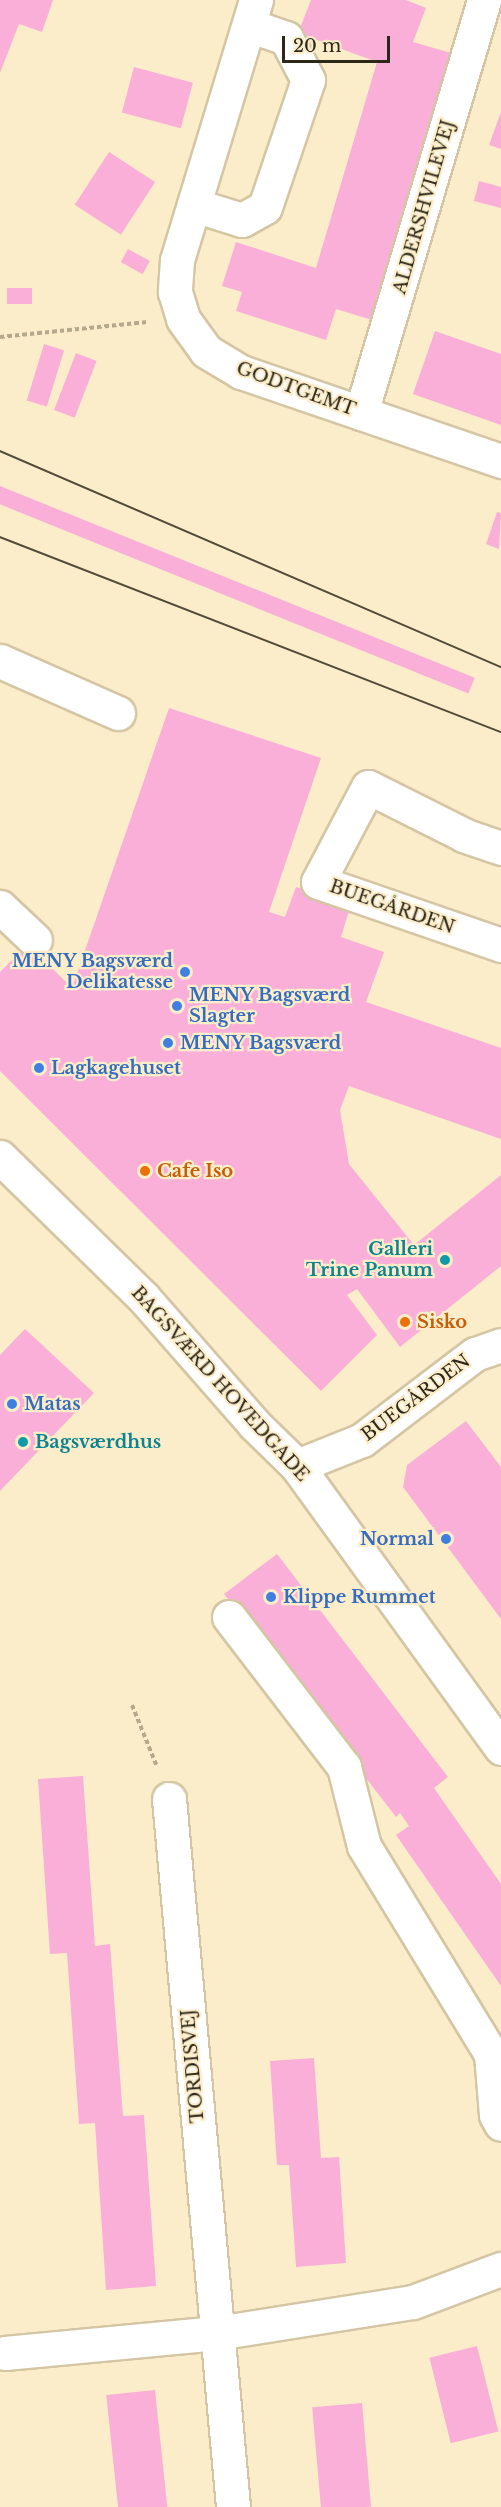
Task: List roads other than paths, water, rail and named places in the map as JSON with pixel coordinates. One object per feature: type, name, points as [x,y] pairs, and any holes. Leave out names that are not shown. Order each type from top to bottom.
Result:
[{"type":"street","name":"ALDERSHVILEVEJ","points":[[361,414],[484,0]]},
{"type":"street","name":"GODTGEMT","points":[[252,12],[177,260],[176,292],[183,319],[206,351],[241,372],[501,461]]},
{"type":"street","points":[[194,205],[242,220],[265,207],[308,80],[286,38],[252,12]]},
{"type":"street","points":[[0,660],[118,713]]},
{"type":"street","name":"BUEGÅRDEN","points":[[501,848],[464,835],[368,787],[318,882],[501,945]]},
{"type":"street","points":[[0,907],[34,940]]},
{"type":"street","name":"BAGSVÆRD HOVEDGADE","points":[[0,1157],[143,1297],[254,1424],[297,1466],[501,1748]]},
{"type":"street","name":"BUEGÅRDEN","points":[[297,1466],[362,1440],[475,1354],[501,1344]]},
{"type":"street","points":[[229,1617],[344,1767],[364,1846],[491,2054],[496,2115],[501,2124]]},
{"type":"street","name":"TORDISVEJ","points":[[169,1799],[233,2507]]},
{"type":"street","points":[[5,2353],[217,2333],[413,2302],[501,2269]]},
{"type":"tram line","points":[[0,451],[501,667]]},
{"type":"tram line","points":[[0,537],[501,732]]},
{"type":"place","name":"MENY Bagsværd Delikatesse","points":[[185,972]]},
{"type":"place","name":"MENY Bagsværd Slagter","points":[[177,1006]]},
{"type":"place","name":"MENY Bagsværd","points":[[168,1043]]},
{"type":"place","name":"Lagkagehuset","points":[[39,1068]]},
{"type":"place","name":"Cafe Iso","points":[[145,1171]]},
{"type":"place","name":"Galleri Trine Panum","points":[[445,1260]]},
{"type":"place","name":"Sisko","points":[[405,1322]]},
{"type":"place","name":"Matas","points":[[12,1404]]},
{"type":"place","name":"Bagsværdhus","points":[[23,1442]]},
{"type":"place","name":"Normal","points":[[446,1539]]},
{"type":"place","name":"Klippe Rummet","points":[[271,1597]]}]
